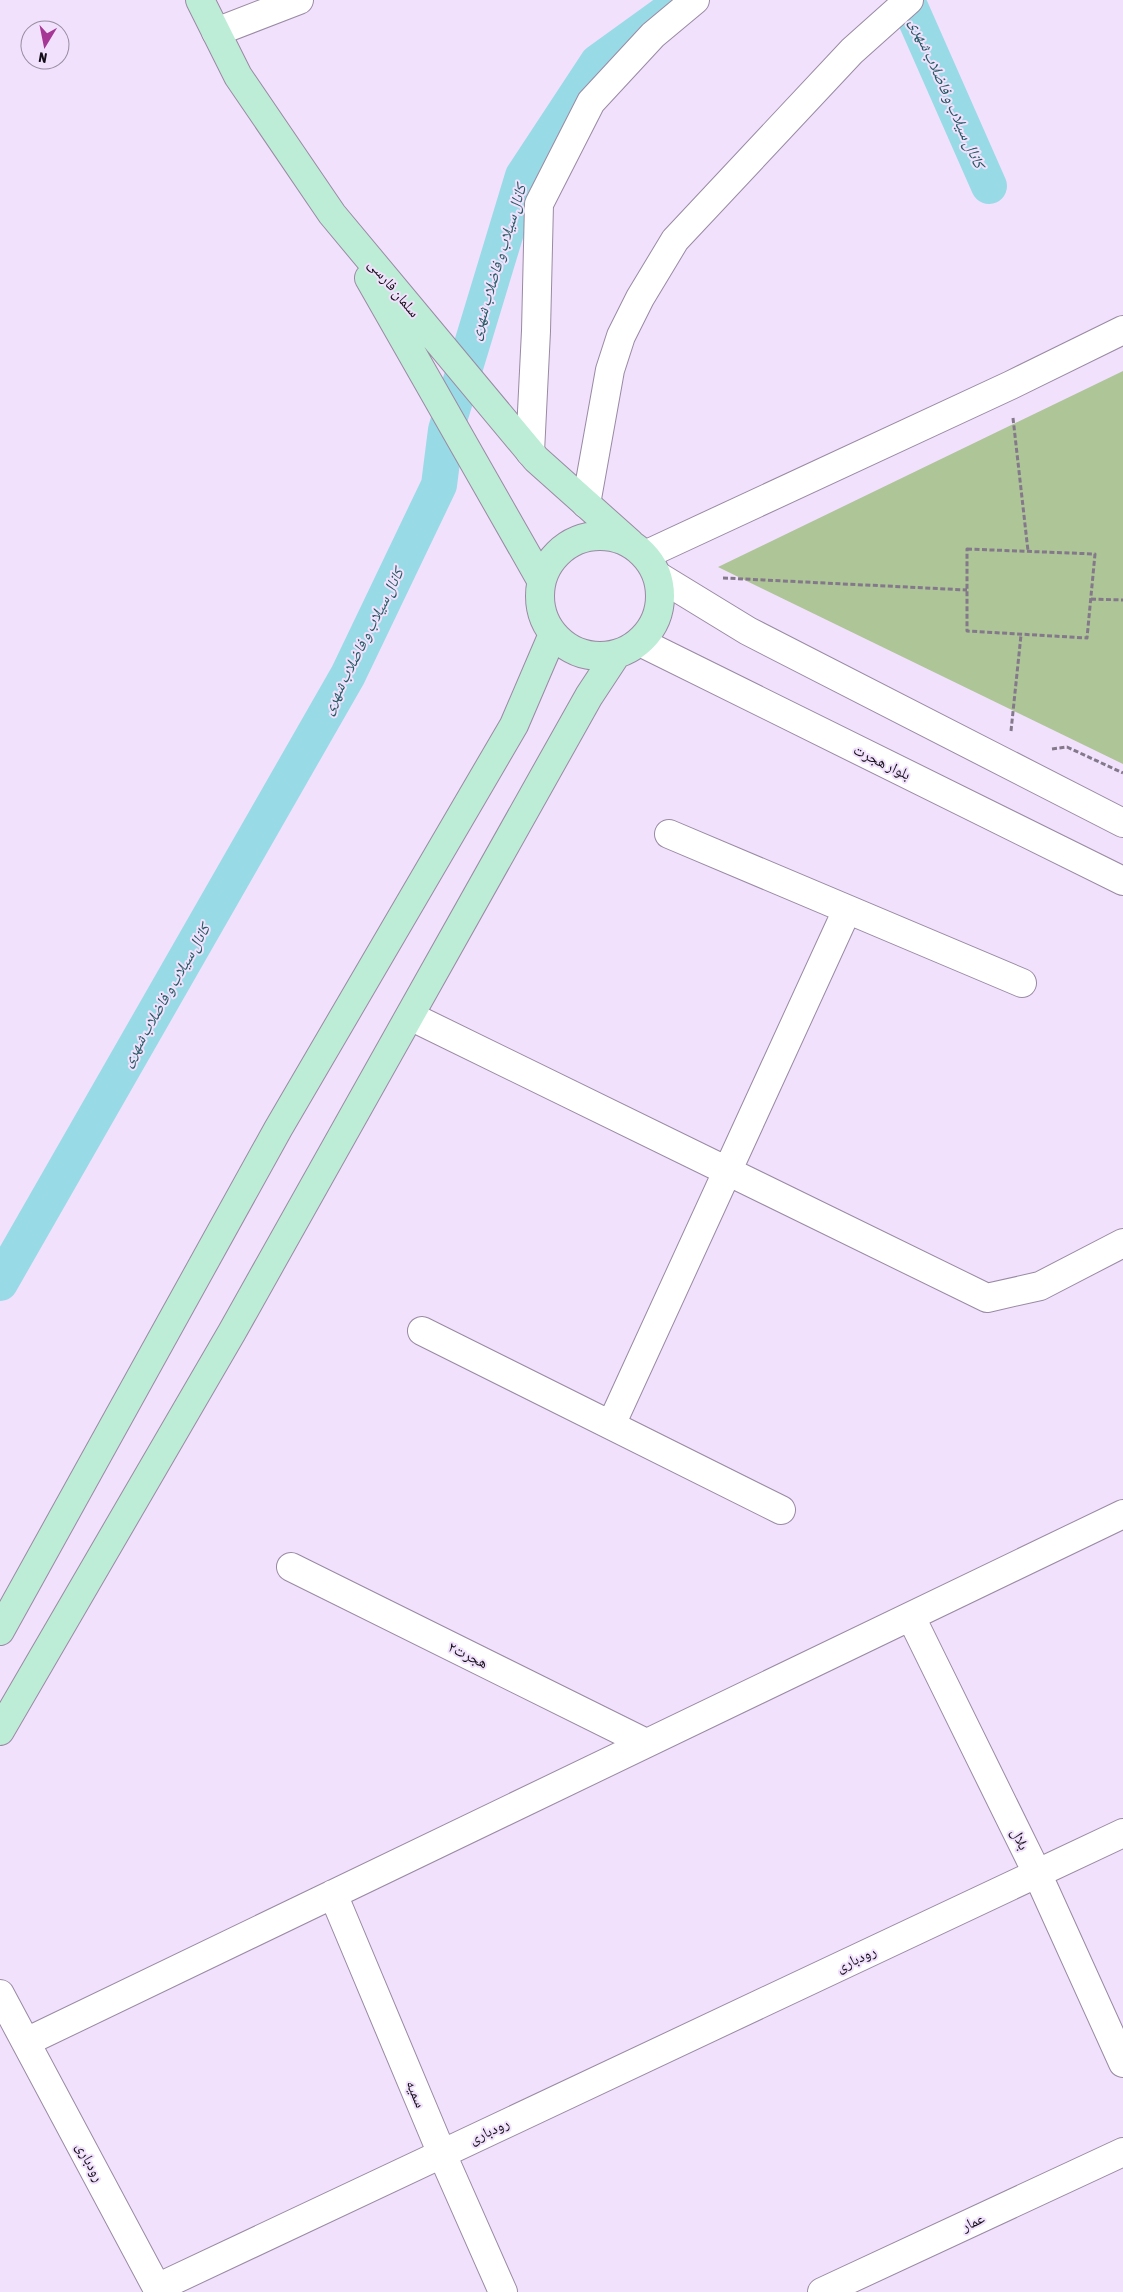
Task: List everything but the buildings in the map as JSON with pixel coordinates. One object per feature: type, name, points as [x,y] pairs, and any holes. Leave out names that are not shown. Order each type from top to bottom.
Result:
[{"type":"street","name":"سلمان فارسی","points":[[200,0],[238,76],[332,214],[530,452],[644,558]]},
{"type":"street","points":[[216,32],[300,0]]},
{"type":"street","points":[[530,452],[536,332],[539,204],[591,102],[653,35],[695,0]]},
{"type":"street","points":[[586,504],[610,370],[621,336],[640,298],[675,240],[852,51],[909,0]]},
{"type":"street","points":[[332,214],[541,580]]},
{"type":"street","points":[[644,558],[1011,385],[1123,330]]},
{"type":"street","points":[[644,558],[661,590],[660,610],[653,628],[640,642],[629,650],[616,655],[598,657],[581,654],[565,646],[553,634],[543,618],[540,600],[541,580],[549,564],[562,549],[577,540],[595,536],[613,537],[644,558],[748,631],[1007,760],[1123,823]]},
{"type":"street","points":[[0,1631],[278,1129],[514,725],[553,634]]},
{"type":"street","name":"بلوار هجرت","points":[[640,642],[1123,881]]},
{"type":"street","points":[[0,1731],[232,1332],[589,696],[616,655]]},
{"type":"street","points":[[669,834],[1022,983]]},
{"type":"street","points":[[611,1425],[847,910]]},
{"type":"street","points":[[410,1016],[987,1298],[1040,1286],[1123,1242]]},
{"type":"street","points":[[422,1331],[781,1510]]},
{"type":"street","points":[[26,2042],[1123,1514]]},
{"type":"street","name":"هجرت۲","points":[[291,1567],[646,1744]]},
{"type":"street","name":"بلال","points":[[911,1617],[1037,1874],[1123,2064]]},
{"type":"street","name":"رودباری","points":[[0,1994],[157,2288],[1123,1833]]},
{"type":"street","name":"سمیه","points":[[333,1894],[442,2154],[503,2292]]},
{"type":"street","name":"عمار","points":[[822,2292],[1123,2152]]},
{"type":"path","points":[[1011,385],[1028,551]]},
{"type":"path","points":[[967,549],[1028,551],[1095,554],[1087,638],[967,631],[967,549]]},
{"type":"path","points":[[718,577],[967,590]]},
{"type":"path","points":[[1090,599],[1123,600]]},
{"type":"path","points":[[1021,635],[1007,760],[1067,747],[1123,773]]},
{"type":"green space","points":[[1123,371],[1123,764],[718,567],[1090,387]]},
{"type":"waterway","name":"کانال سیلاب و فاضلاب شهری","points":[[907,0],[989,186]]},
{"type":"waterway","name":"کانال سیلاب و فاضلاب شهری","points":[[0,1283],[348,675],[439,485],[446,430],[523,176],[598,62],[673,8]]}]
